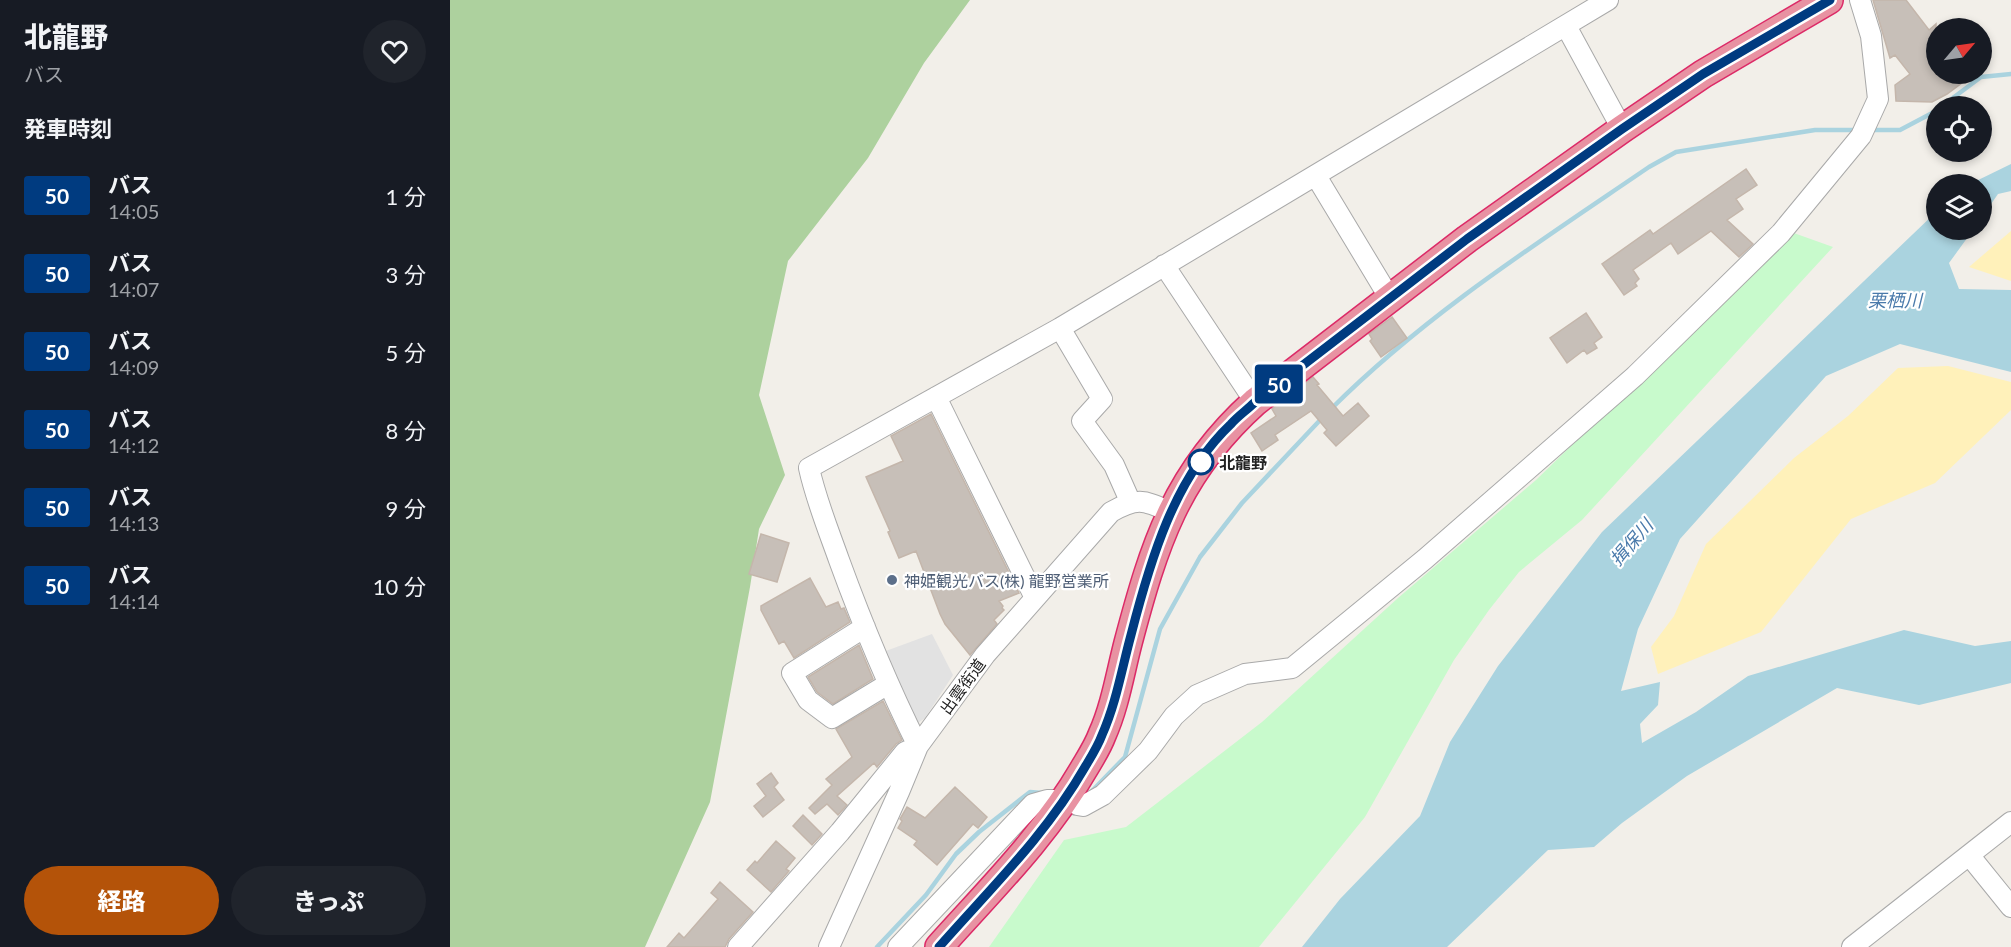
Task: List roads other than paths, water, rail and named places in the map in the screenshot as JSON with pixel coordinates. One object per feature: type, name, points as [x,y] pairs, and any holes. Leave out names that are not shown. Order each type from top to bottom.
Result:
[{"type":"highway","points":[[939,947],[1049,822],[1076,782],[1102,736],[1115,697],[1152,559],[1171,512],[1187,482],[1230,424],[1389,297],[1467,239],[1703,74],[1821,2]]},
{"type":"street","points":[[738,947],[840,832],[905,752],[918,746],[888,684],[865,627],[815,492],[809,468],[1060,328],[1608,0]]},
{"type":"street","points":[[1077,805],[1083,806],[1103,795],[1149,751],[1174,716],[1197,694],[1245,674],[1292,668],[1485,508],[1635,376],[1781,233],[1865,129],[1878,99],[1871,36],[1860,0]]},
{"type":"street","points":[[1566,26],[1622,129]]},
{"type":"street","points":[[1316,176],[1389,297]]},
{"type":"street","points":[[1164,265],[1255,402]]},
{"type":"street","points":[[1060,328],[1102,399],[1082,421],[1114,465],[1130,501],[1148,502],[1171,512]]},
{"type":"street","points":[[936,397],[1035,598]]},
{"type":"street","name":"出雲街道","points":[[829,947],[918,746],[985,655],[1111,512],[1130,501]]},
{"type":"street","points":[[865,627],[792,673],[808,700],[832,718],[888,684]]},
{"type":"street","points":[[898,947],[1033,804],[1054,800]]},
{"type":"street","points":[[1852,947],[2011,822]]},
{"type":"street","points":[[1969,855],[2011,907]]},
{"type":"water","points":[[2011,164],[2011,191],[1998,194],[1992,203],[1992,174]]},
{"type":"water","points":[[1926,222],[1926,240],[1966,240],[1949,263],[1959,289],[2011,290],[2011,372],[1900,344],[1826,376],[1680,539],[1638,629],[1621,691],[1660,682],[1658,705],[1640,724],[1642,743],[1696,712],[1748,676],[1904,630],[1975,646],[2011,641],[2011,683],[1919,705],[1837,688],[1687,776],[1622,823],[1594,847],[1548,850],[1447,947],[1302,947],[1340,899],[1420,816],[1450,742],[1498,666],[1602,532]]},
{"type":"waterway","points":[[1955,96],[1981,77],[2011,74]]},
{"type":"waterway","points":[[1870,130],[1900,130],[1926,116]]},
{"type":"waterway","points":[[1331,409],[1367,374],[1484,280],[1649,167],[1676,152],[1815,130],[1859,130]]},
{"type":"waterway","points":[[1091,792],[1125,757],[1160,629],[1200,557],[1242,503],[1323,417]]},
{"type":"waterway","points":[[877,947],[926,895],[956,854],[979,832],[1030,792],[1042,793]]},
{"type":"place","name":"北龍野","points":[[1201,462]]},
{"type":"place","name":"神姫観光バス(株) 龍野営業所","points":[[892,580]]},
{"type":"water label","name":"栗栖川","points":[[1895,300]]},
{"type":"water label","name":"揖保川","points":[[1631,542]]}]
